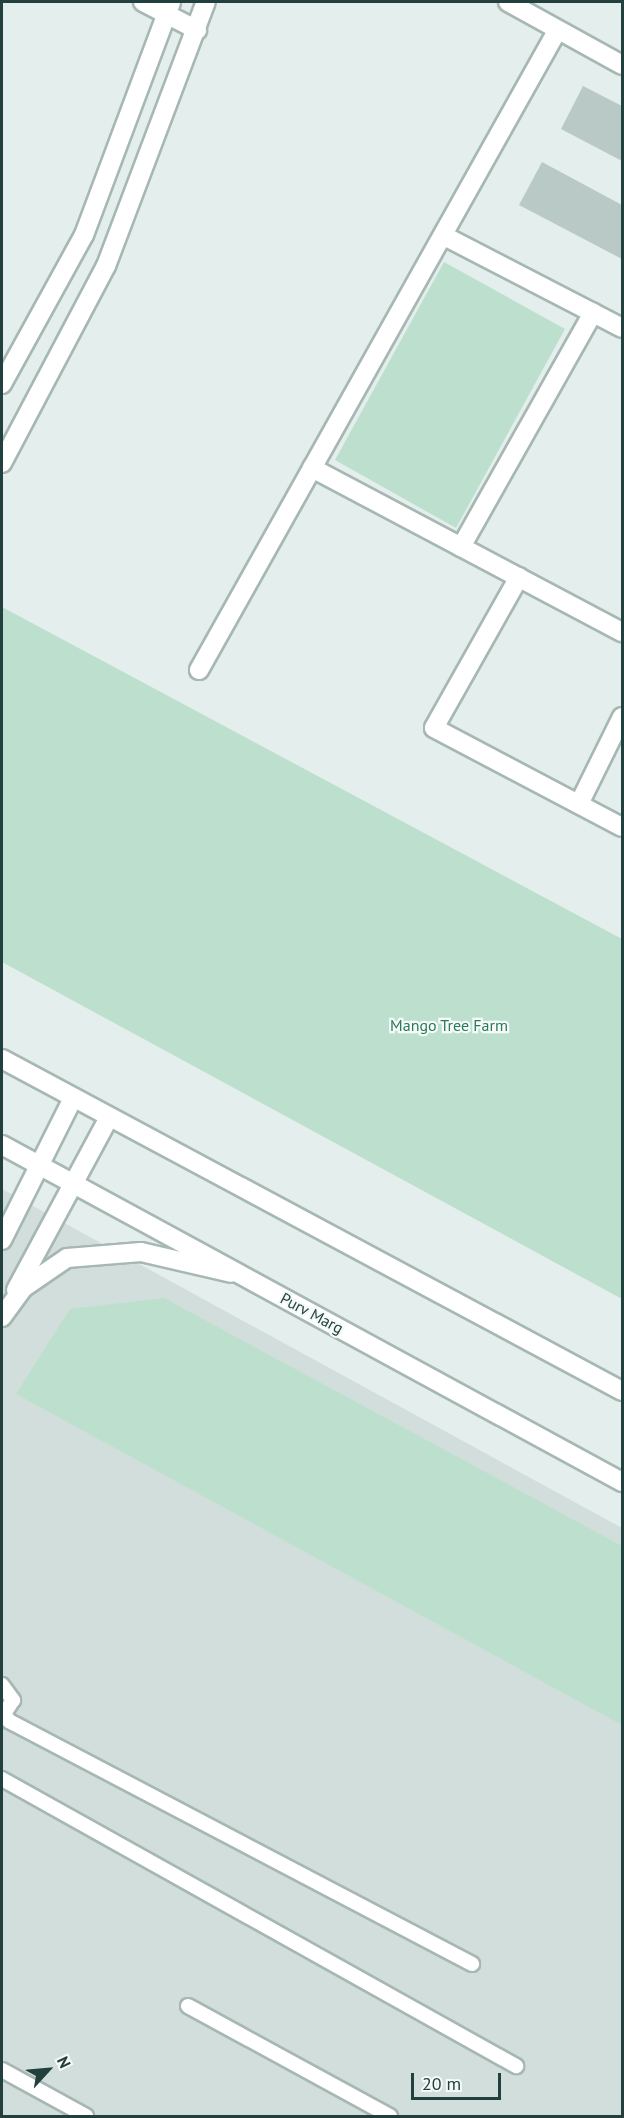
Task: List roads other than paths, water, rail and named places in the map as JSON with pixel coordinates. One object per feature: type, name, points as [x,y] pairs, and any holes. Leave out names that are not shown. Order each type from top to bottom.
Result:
[{"type":"street","points":[[144,2],[169,8],[197,30]]},
{"type":"street","points":[[2,463],[106,267],[206,2]]},
{"type":"street","points":[[508,2],[557,31],[622,64]]},
{"type":"street","points":[[2,384],[84,235],[169,8]]},
{"type":"street","points":[[199,670],[312,468],[446,237],[557,31]]},
{"type":"street","points":[[446,237],[622,328]]},
{"type":"street","points":[[461,547],[594,313]]},
{"type":"street","points":[[312,468],[622,632]]},
{"type":"street","points":[[519,577],[434,728],[622,827]]},
{"type":"street","points":[[579,804],[622,717]]},
{"type":"street","points":[[2,1059],[622,1391]]},
{"type":"street","points":[[2,1240],[37,1164],[73,1098]]},
{"type":"street","points":[[2,1317],[109,1117]]},
{"type":"street","name":"Purv Marg","points":[[2,1145],[622,1482]]},
{"type":"street","points":[[2,1317],[23,1288],[67,1258],[141,1252],[241,1275]]},
{"type":"lane","points":[[2,1685],[13,1700],[4,1714],[9,1722],[472,1964]]},
{"type":"lane","points":[[2,1779],[516,2066]]},
{"type":"lane","points":[[188,2006],[390,2116]]},
{"type":"lane","points":[[2,2070],[86,2116]]},
{"type":"park label","name":"Mango Tree Farm","points":[[449,1025]]}]
